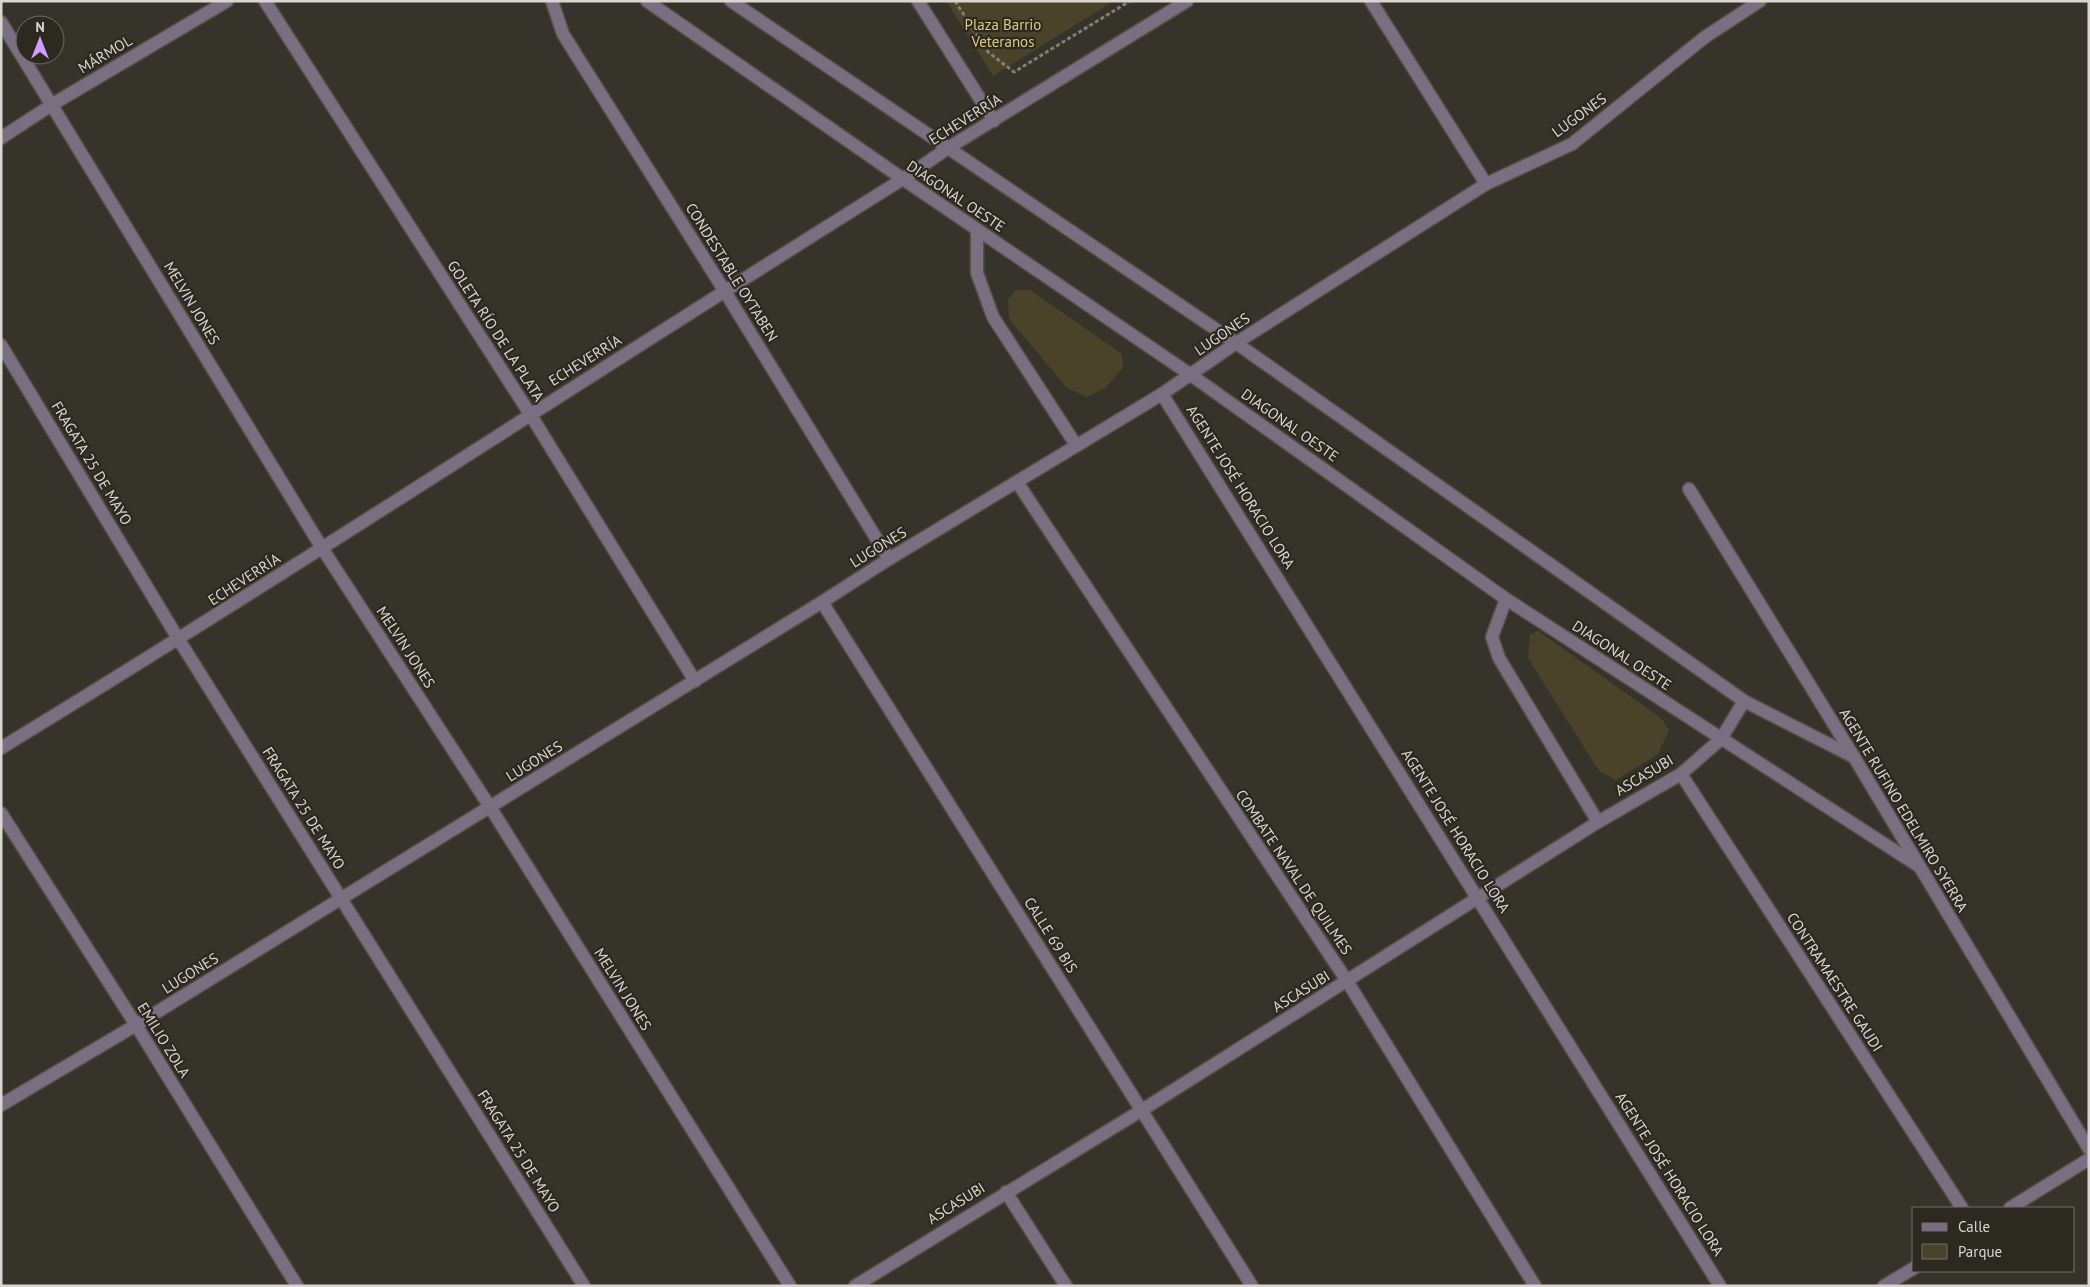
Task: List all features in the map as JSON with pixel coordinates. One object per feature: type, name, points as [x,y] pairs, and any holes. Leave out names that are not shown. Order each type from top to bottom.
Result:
[{"type":"street","name":"MÁRMOL","points":[[1,138],[53,104],[227,1]]},
{"type":"street","name":"GOLETA RÍO DE LA PLATA","points":[[266,1],[530,414],[695,680]]},
{"type":"street","name":"CONDESTABLE OYTABEN","points":[[552,1],[563,34],[724,290],[888,559]]},
{"type":"street","name":"DIAGONAL OESTE","points":[[647,1],[977,230],[1191,375],[1506,599],[1920,867]]},
{"type":"street","name":"DIAGONAL OESTE","points":[[731,1],[1236,343],[1744,701],[1854,757]]},
{"type":"street","points":[[918,1],[994,121]]},
{"type":"street","name":"ECHEVERRÍA","points":[[1,748],[179,640],[724,290],[903,179],[948,148],[1187,1]]},
{"type":"street","points":[[1371,1],[1486,184]]},
{"type":"street","name":"LUGONES","points":[[1,1105],[342,899],[822,602],[888,559],[1162,394],[1236,343],[1486,184],[1572,144],[1705,37],[1760,1]]},
{"type":"street","name":"MELVIN JONES","points":[[1,22],[53,104],[322,548],[490,807],[790,1286]]},
{"type":"street","points":[[977,230],[977,274],[994,317],[1076,446]]},
{"type":"street","name":"FRAGATA 25 DE MAYO","points":[[1,344],[179,640],[584,1286]]},
{"type":"street","name":"AGENTE JOSÉ HORACIO LORA","points":[[1162,394],[1720,1286]]},
{"type":"street","name":"COMBATE NAVAL DE QUILMES","points":[[1017,482],[1347,981],[1535,1286]]},
{"type":"street","name":"AGENTE RUFINO EDELMIRO SYERRA","points":[[1689,489],[1854,757],[2089,1149]]},
{"type":"street","points":[[1506,599],[1492,637],[1498,658],[1598,822]]},
{"type":"street","name":"CALLE 69 BIS","points":[[822,602],[1252,1286]]},
{"type":"street","name":"ASCASUBI","points":[[855,1286],[1142,1110],[1598,822],[1680,774],[1721,739],[1744,701]]},
{"type":"street","name":"CONTRAMAESTRE GAUDI","points":[[1680,774],[1961,1207]]},
{"type":"street","name":"EMILIO ZOLA","points":[[1,813],[136,1025],[297,1286]]},
{"type":"street","points":[[2012,1207],[2089,1159]]},
{"type":"street","points":[[1006,1192],[1066,1286]]},
{"type":"street","points":[[1884,1286],[1912,1269]]},
{"type":"path","points":[[956,1],[988,52],[1014,72],[1130,1]]},
{"type":"green space","name":"Plaza Barrio Veteranos","points":[[946,1],[1114,1],[993,76]]},
{"type":"green space","points":[[1016,290],[1030,290],[1122,354],[1123,368],[1105,388],[1087,397],[1067,388],[1009,319],[1008,300]]},
{"type":"green space","points":[[1538,631],[1661,718],[1669,730],[1658,754],[1616,780],[1599,771],[1528,658],[1530,635]]}]
